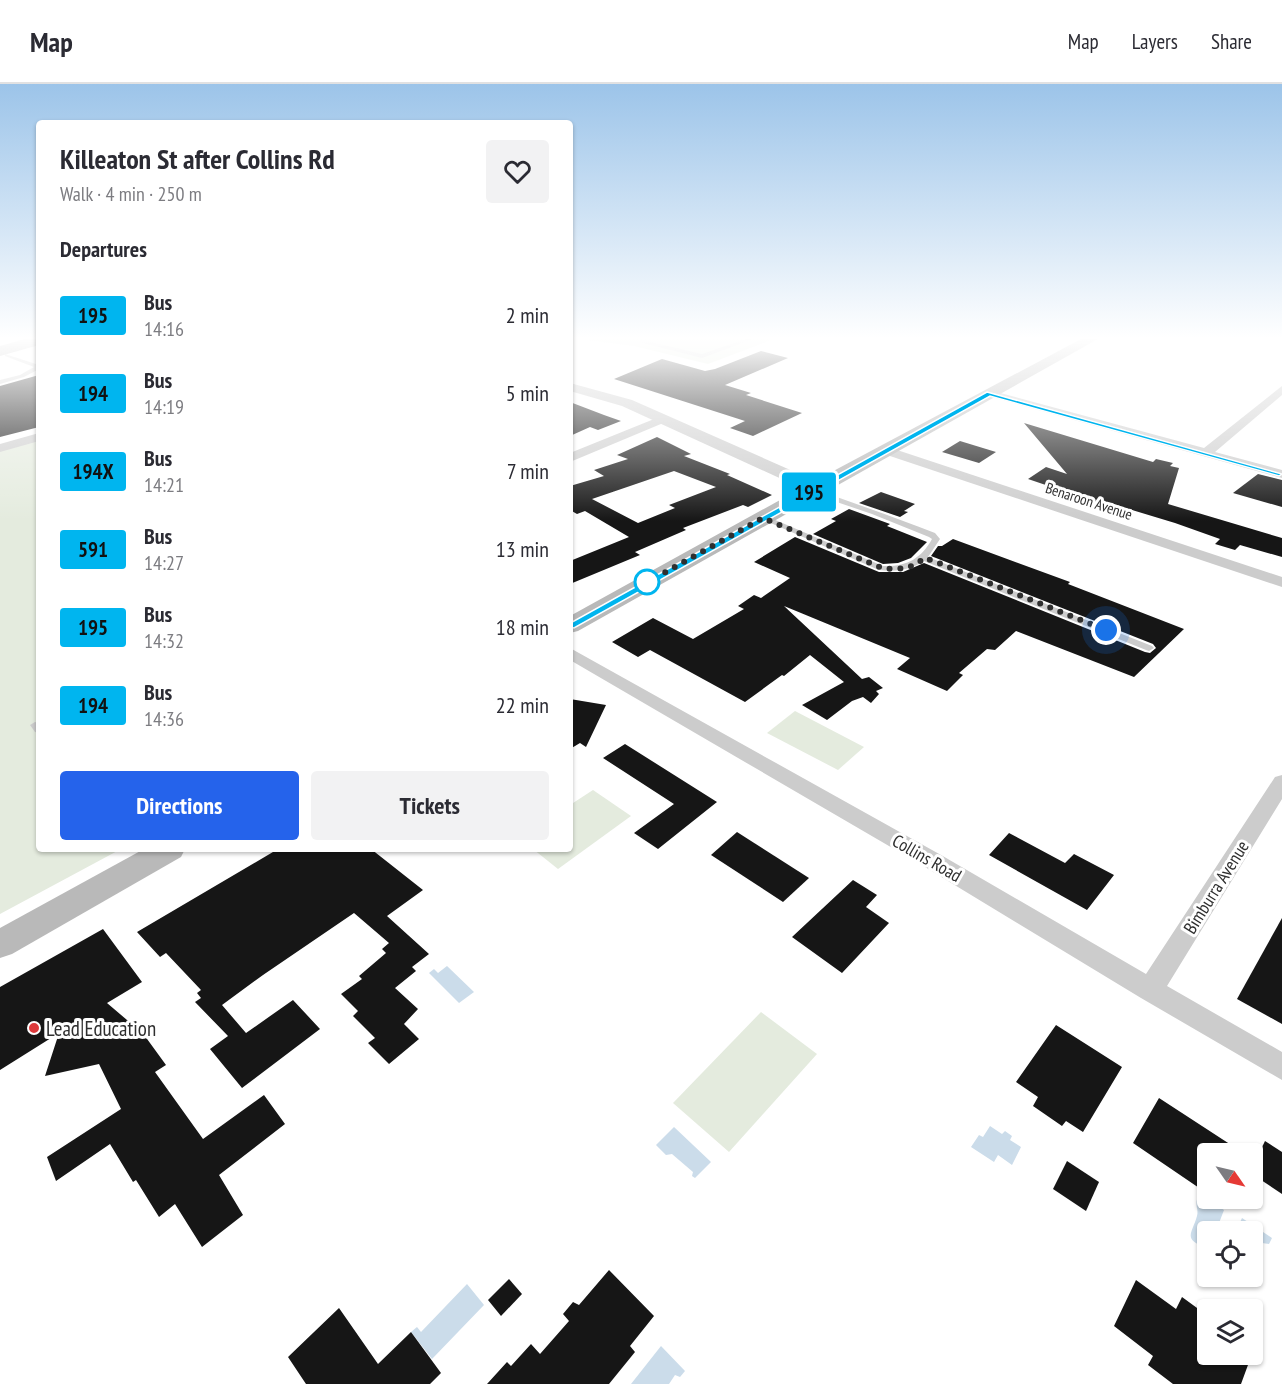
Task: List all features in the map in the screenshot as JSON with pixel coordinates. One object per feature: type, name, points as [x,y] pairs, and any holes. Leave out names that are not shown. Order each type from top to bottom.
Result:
[{"type":"main road","points":[[573,624],[977,400]]},
{"type":"main road","points":[[0,944],[160,852]]},
{"type":"street","points":[[615,400],[664,419],[816,488]]},
{"type":"street","points":[[1013,400],[1282,474]]},
{"type":"street","points":[[1206,453],[1269,400]]},
{"type":"street","points":[[573,457],[664,419]]},
{"type":"street","points":[[0,448],[36,438]]},
{"type":"street","name":"Benaroon Avenue","points":[[885,450],[1282,582]]},
{"type":"street","points":[[788,475],[836,477]]},
{"type":"street","name":"Collins Road","points":[[573,654],[933,861],[1282,1067]]},
{"type":"street","name":"Bimburra Avenue","points":[[1150,990],[1282,782]]},
{"type":"lane","points":[[763,518],[882,568],[896,570],[914,565],[924,558],[936,539],[875,512],[828,496],[816,488]]},
{"type":"lane","points":[[924,558],[1149,648]]},
{"type":"shaded area","points":[[36,441],[36,852],[115,852],[0,914],[0,451]]},
{"type":"shaded area","points":[[795,711],[864,747],[838,770],[767,733]]},
{"type":"shaded area","points":[[593,790],[631,816],[558,869],[537,852],[573,852],[573,803]]},
{"type":"shaded area","points":[[761,1012],[817,1054],[729,1152],[673,1103]]},
{"type":"water","points":[[447,966],[474,992],[459,1003],[429,973],[434,969],[438,973]]},
{"type":"water","points":[[990,1126],[1002,1134],[1005,1131],[1012,1136],[1010,1140],[1021,1147],[1012,1165],[998,1155],[994,1162],[971,1147],[979,1135],[983,1137]]},
{"type":"water","points":[[674,1127],[711,1162],[695,1178],[692,1176],[693,1172],[672,1154],[666,1155],[656,1145]]},
{"type":"water","points":[[1197,1200],[1197,1209],[1224,1210],[1220,1221],[1197,1221],[1197,1244],[1191,1235],[1197,1216],[1196,1202]]},
{"type":"water","points":[[1263,1232],[1272,1238],[1269,1244],[1263,1243]]},
{"type":"water","points":[[467,1284],[484,1305],[432,1359],[411,1332],[417,1327],[421,1332]]},
{"type":"water","points":[[661,1346],[685,1371],[680,1377],[675,1375],[669,1384],[631,1384]]},
{"type":"building","points":[[0,400],[36,400],[36,428],[0,437]]},
{"type":"building","points":[[678,400],[761,400],[802,413],[753,436],[730,428],[745,421]]},
{"type":"building","points":[[573,403],[621,421],[598,430],[590,427],[573,435]]},
{"type":"building","points":[[1024,423],[1153,462],[1156,459],[1173,463],[1170,466],[1179,468],[1168,504],[1282,538],[1282,557],[1240,545],[1235,550],[1215,544],[1220,539],[1175,523],[1099,500],[1096,502],[1028,479],[1046,467],[1067,474]]},
{"type":"building","points":[[657,437],[691,454],[684,456],[730,474],[727,475],[772,495],[748,507],[743,505],[683,528],[686,530],[635,552],[640,555],[573,583],[573,560],[629,537],[585,511],[577,514],[573,512],[573,485],[604,476],[594,470],[628,459],[617,455]],"holes":[[[674,471],[716,487],[669,505],[675,508],[638,523],[592,499]]]},
{"type":"building","points":[[960,441],[996,452],[979,463],[942,452]]},
{"type":"building","points":[[1258,474],[1282,480],[1282,507],[1233,493]]},
{"type":"building","points":[[881,492],[915,504],[904,511],[908,512],[900,517],[859,503]]},
{"type":"building","points":[[849,509],[890,524],[887,526],[927,542],[911,558],[898,563],[883,564],[813,534],[836,521],[831,519]]},
{"type":"building","points":[[795,537],[879,572],[903,572],[924,563],[1145,652],[1150,653],[1156,648],[1153,644],[931,556],[938,546],[953,539],[1070,582],[1068,584],[1184,629],[1134,677],[1016,631],[995,650],[987,649],[959,673],[963,675],[947,691],[897,669],[910,658],[784,606],[862,679],[869,677],[883,688],[876,691],[879,694],[871,703],[863,697],[852,701],[827,720],[802,705],[844,682],[810,655],[745,702],[650,650],[638,657],[612,642],[653,618],[693,639],[744,609],[738,606],[754,595],[761,598],[790,578],[754,562]]},
{"type":"building","points":[[573,700],[606,705],[586,747],[580,743],[573,747]]},
{"type":"building","points":[[625,744],[717,802],[658,849],[634,833],[674,804],[603,758]]},
{"type":"building","points":[[737,832],[809,878],[783,902],[711,855]]},
{"type":"building","points":[[1009,833],[1065,863],[1074,854],[1114,875],[1087,910],[989,855]]},
{"type":"building","points":[[273,852],[375,852],[423,890],[387,916],[429,954],[412,967],[416,971],[395,988],[418,1009],[404,1024],[419,1039],[389,1064],[368,1043],[375,1038],[353,1016],[358,1011],[341,994],[362,979],[359,976],[386,953],[382,949],[389,943],[354,913],[222,1005],[246,1033],[293,1000],[320,1029],[242,1088],[210,1049],[228,1036],[195,1002],[201,998],[197,993],[201,990],[166,953],[160,957],[137,932]]},
{"type":"building","points":[[853,880],[877,895],[866,907],[889,923],[842,973],[792,937]]},
{"type":"building","points":[[1282,918],[1282,1024],[1237,999]]},
{"type":"building","points":[[103,929],[142,982],[107,1003],[127,1020],[134,1021],[166,1065],[155,1072],[203,1139],[264,1095],[285,1124],[219,1175],[243,1215],[202,1247],[175,1204],[159,1217],[136,1180],[133,1182],[110,1144],[56,1181],[47,1157],[121,1109],[99,1064],[45,1076],[59,1033],[0,1070],[0,987]]},
{"type":"building","points":[[1056,1025],[1122,1067],[1083,1132],[1066,1121],[1062,1126],[1033,1106],[1038,1097],[1016,1082]]},
{"type":"building","points":[[1159,1098],[1228,1143],[1197,1143],[1197,1187],[1133,1143]]},
{"type":"building","points":[[1265,1141],[1282,1152],[1282,1194],[1263,1181]]},
{"type":"building","points":[[1067,1161],[1099,1182],[1086,1211],[1053,1189]]},
{"type":"building","points":[[609,1270],[654,1316],[630,1346],[635,1352],[609,1384],[487,1384],[507,1362],[511,1366],[531,1344],[540,1354],[569,1321],[563,1314],[573,1302],[579,1305]]},
{"type":"building","points":[[509,1279],[522,1294],[501,1316],[488,1300]]},
{"type":"building","points":[[1136,1280],[1176,1309],[1182,1297],[1197,1308],[1197,1365],[1248,1365],[1241,1384],[1173,1384],[1148,1365],[1153,1356],[1114,1326]]},
{"type":"building","points":[[339,1308],[378,1364],[411,1332],[441,1373],[430,1384],[306,1384],[288,1357]]},
{"type":"bus line","name":"195","points":[[573,624],[977,400]]},
{"type":"bus line","name":"195","points":[[1013,400],[1282,474]]},
{"type":"place","name":"Lead Education","points":[[34,1028]]},
{"type":"route","points":[[647,582],[642,585],[763,518],[882,568],[896,570],[906,568],[924,558],[934,561],[1106,630]]}]
